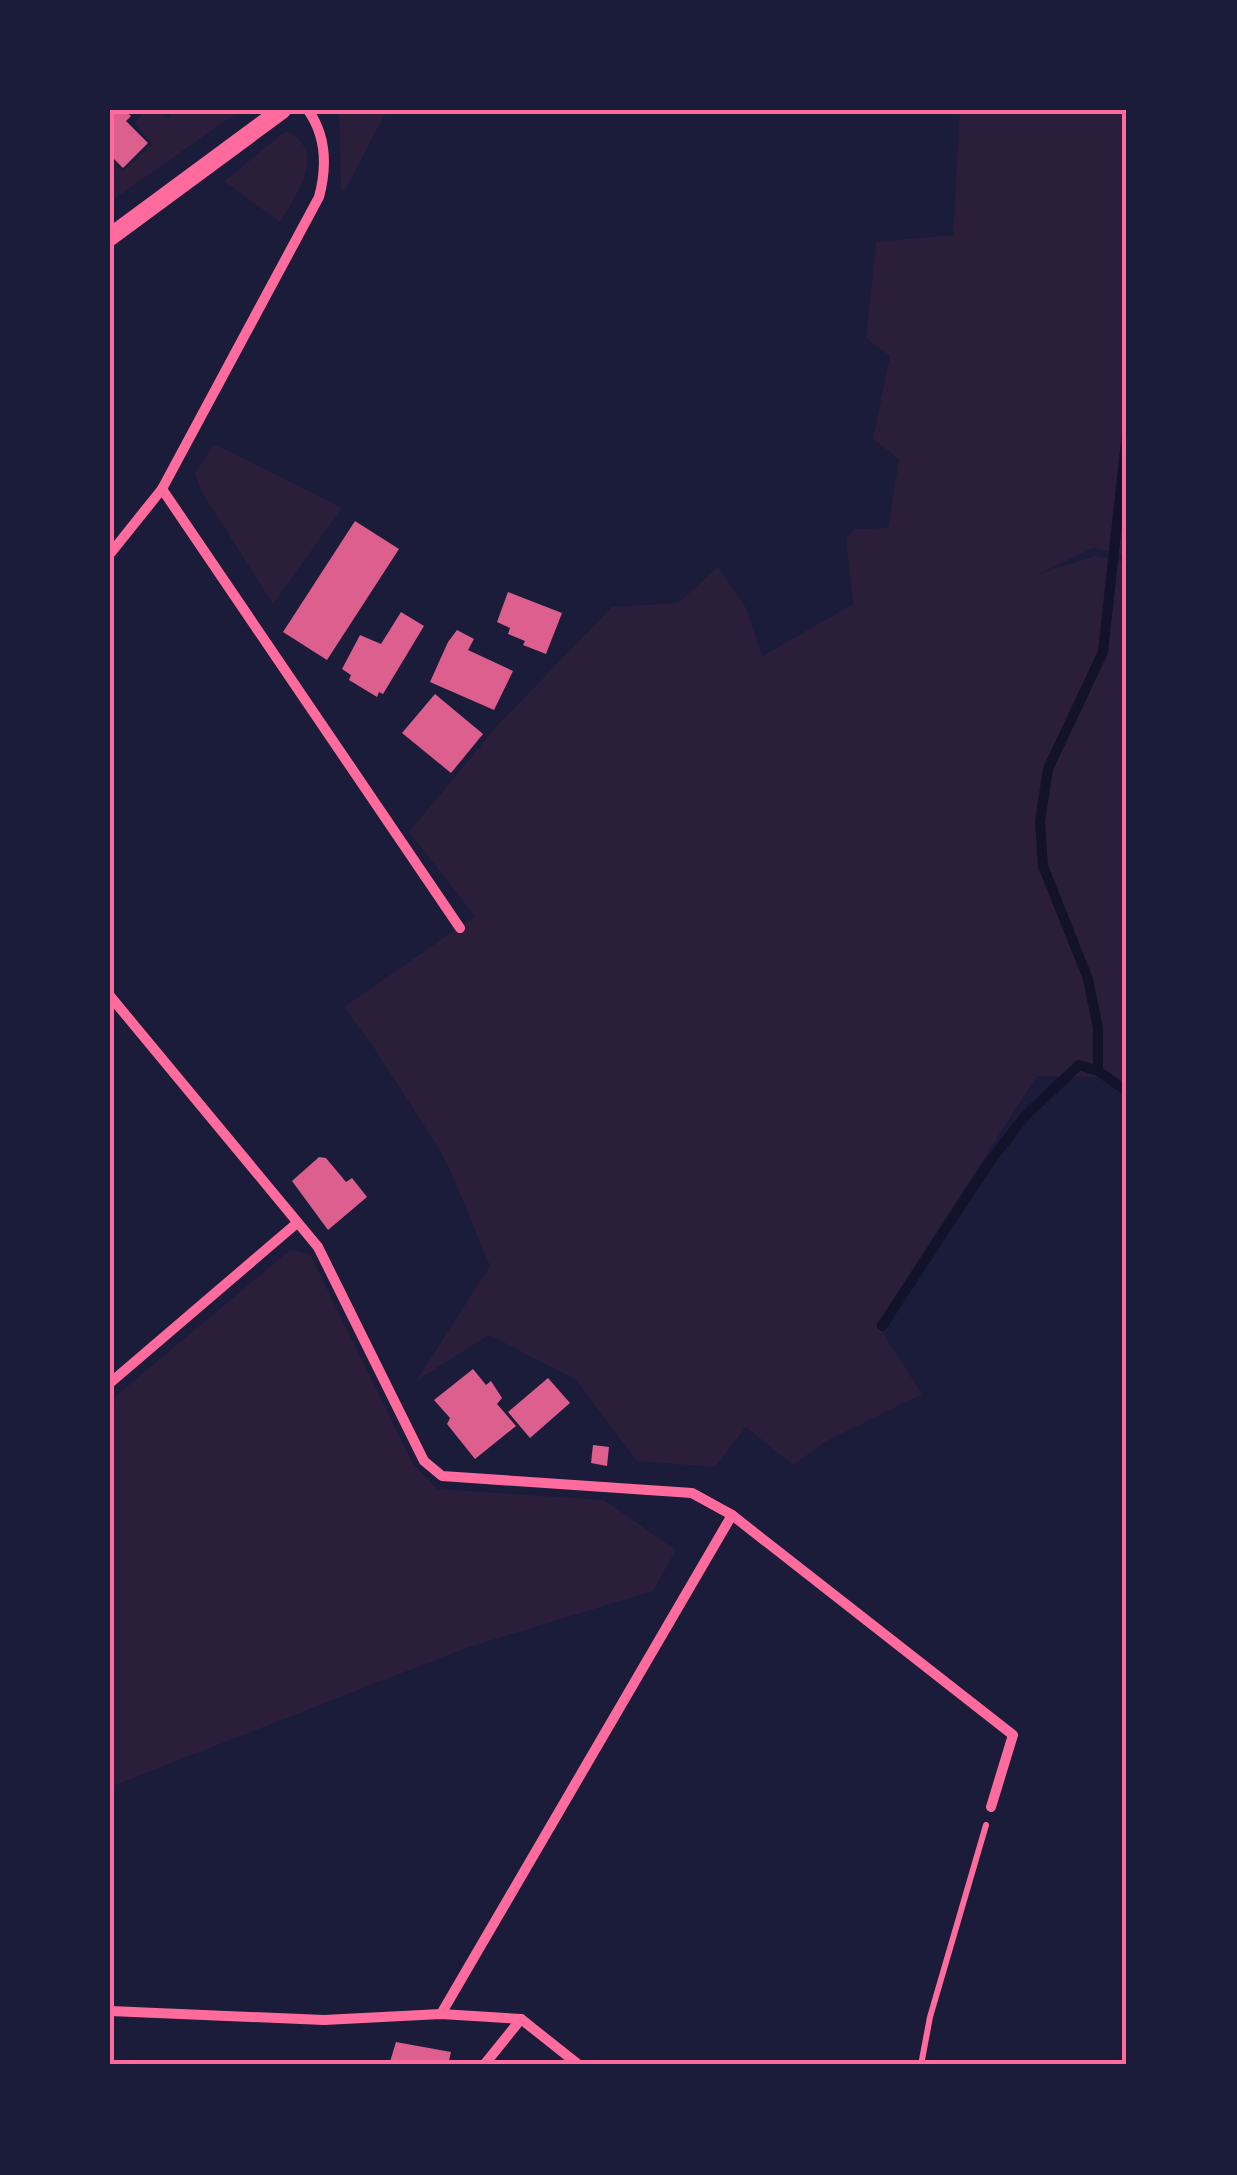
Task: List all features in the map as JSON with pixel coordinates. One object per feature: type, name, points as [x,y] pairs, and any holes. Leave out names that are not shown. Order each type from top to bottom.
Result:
[{"type":"street","points":[[110,237],[282,110]]},
{"type":"street","points":[[110,554],[162,490],[319,197],[326,170],[322,138],[308,110]]},
{"type":"street","points":[[162,490],[460,928]]},
{"type":"street","points":[[110,996],[318,1248],[424,1461],[442,1476],[692,1493],[732,1515],[1013,1735],[991,1808]]},
{"type":"street","points":[[110,1383],[297,1224]]},
{"type":"street","points":[[442,2014],[732,1515]]},
{"type":"street","points":[[110,2011],[324,2020],[442,2014],[521,2019],[579,2065]]},
{"type":"street","points":[[484,2065],[521,2019]]},
{"type":"path","points":[[920,2065],[930,2017],[991,1808]]},
{"type":"shaded area","points":[[147,110],[158,110],[168,119],[177,110],[241,110],[114,199],[110,196],[110,158],[123,171],[153,144],[134,123]]},
{"type":"shaded area","points":[[339,110],[387,110],[344,192],[341,189]]},
{"type":"shaded area","points":[[960,110],[1127,110],[1127,555],[1093,548],[1036,575],[1094,556],[1127,562],[1127,1095],[1100,1077],[1037,1076],[877,1324],[922,1394],[825,1442],[793,1465],[746,1427],[715,1467],[637,1461],[575,1379],[489,1335],[416,1381],[490,1266],[438,1147],[344,1007],[475,916],[409,832],[497,726],[612,607],[678,603],[718,567],[746,608],[762,656],[853,604],[846,538],[854,529],[888,528],[899,459],[873,439],[890,356],[866,338],[876,242],[953,235]]},
{"type":"shaded area","points":[[286,131],[306,150],[307,161],[301,186],[280,222],[224,181]]},
{"type":"shaded area","points":[[214,444],[342,508],[273,604],[201,491],[195,473]]},
{"type":"shaded area","points":[[290,1250],[310,1254],[412,1462],[437,1489],[604,1500],[676,1550],[653,1591],[466,1648],[110,1787],[110,1401]]},
{"type":"building","points":[[110,110],[124,110],[131,116],[126,121],[148,143],[123,168],[110,155]]},
{"type":"building","points":[[355,521],[399,549],[327,660],[283,632]]},
{"type":"building","points":[[508,592],[562,613],[546,654],[523,645],[525,641],[508,634],[510,628],[497,622]]},
{"type":"building","points":[[401,612],[424,626],[383,694],[379,692],[377,697],[349,680],[351,675],[342,669],[360,635],[381,644]]},
{"type":"building","points":[[457,630],[474,639],[468,650],[513,671],[494,710],[430,682]]},
{"type":"building","points":[[435,694],[483,734],[451,773],[402,733]]},
{"type":"building","points":[[319,1157],[326,1158],[346,1182],[352,1178],[367,1197],[328,1230],[292,1181]]},
{"type":"building","points":[[473,1369],[486,1385],[491,1381],[502,1398],[497,1404],[516,1426],[475,1459],[447,1424],[450,1418],[434,1400]]},
{"type":"building","points":[[548,1378],[570,1403],[530,1438],[508,1412]]},
{"type":"building","points":[[593,1445],[609,1447],[607,1466],[591,1463]]},
{"type":"building","points":[[396,2042],[451,2052],[448,2065],[389,2065]]},
{"type":"waterway","points":[[1098,1071],[1098,1028],[1088,979],[1043,866],[1040,821],[1048,769],[1103,652],[1127,432]]},
{"type":"waterway","points":[[882,1326],[991,1160],[1025,1116],[1079,1065],[1098,1071],[1127,1091]]}]
